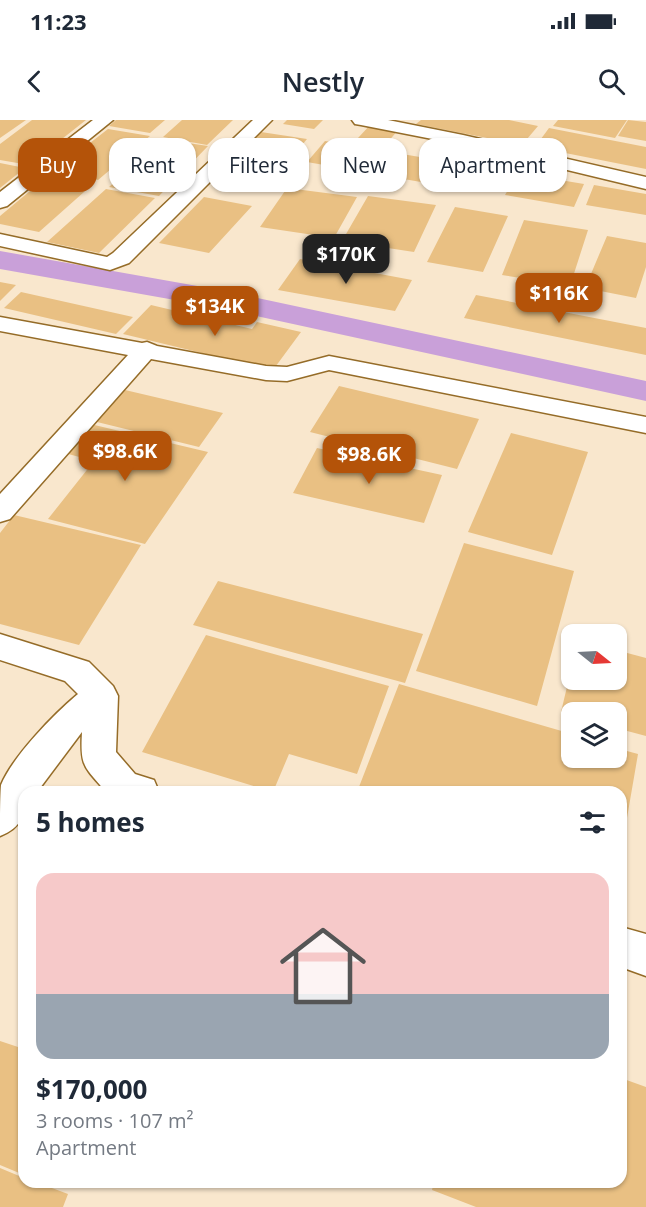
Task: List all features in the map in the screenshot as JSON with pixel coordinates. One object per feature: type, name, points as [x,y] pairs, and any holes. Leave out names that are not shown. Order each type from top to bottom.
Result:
[{"type":"street","points":[[0,202],[104,120]]},
{"type":"street","points":[[0,240],[110,264],[121,258],[263,120]]},
{"type":"street","points":[[361,120],[394,123],[646,183]]},
{"type":"street","points":[[0,324],[147,349],[266,373],[287,374],[316,364],[328,363],[646,425]]},
{"type":"street","points":[[0,512],[147,349]]},
{"type":"street","points":[[0,646],[77,671],[101,696],[98,757],[123,786]]},
{"type":"street","points":[[21,786],[34,765],[70,720],[101,696]]},
{"type":"street","points":[[0,819],[18,790]]},
{"type":"street","points":[[627,949],[646,955]]},
{"type":"building","points":[[0,120],[26,120],[0,138]]},
{"type":"building","points":[[32,120],[86,120],[63,138],[18,138],[18,163],[0,160],[0,144]]},
{"type":"building","points":[[116,120],[165,120],[150,133],[109,126]]},
{"type":"building","points":[[182,120],[233,120],[214,138],[208,138],[207,145],[196,143],[196,138],[163,137]]},
{"type":"building","points":[[287,120],[323,120],[314,129],[283,124]]},
{"type":"building","points":[[421,120],[509,120],[538,126],[528,138],[487,138],[416,124]]},
{"type":"building","points":[[558,120],[627,120],[615,138],[553,126]]},
{"type":"building","points":[[628,120],[646,122],[646,141],[618,136]]},
{"type":"building","points":[[371,124],[399,129],[391,138],[358,138]]},
{"type":"building","points":[[549,128],[646,147],[646,169],[567,153],[567,138],[542,138]]},
{"type":"building","points":[[108,129],[150,136],[148,138],[109,138],[109,171],[98,180],[96,138]]},
{"type":"building","points":[[261,132],[300,138],[255,138]]},
{"type":"building","points":[[196,144],[208,146],[196,158]]},
{"type":"building","points":[[321,146],[321,164],[309,162]]},
{"type":"building","points":[[407,155],[419,157],[419,182],[407,180]]},
{"type":"building","points":[[0,163],[18,167],[18,174],[0,188]]},
{"type":"building","points":[[567,181],[584,184],[574,207],[505,195],[507,192],[567,192]]},
{"type":"building","points":[[594,185],[646,194],[646,215],[586,205]]},
{"type":"building","points":[[106,189],[109,192],[155,198],[99,253],[47,242]]},
{"type":"building","points":[[309,191],[357,197],[334,238],[260,227],[284,192]]},
{"type":"building","points":[[29,192],[84,192],[39,232],[0,224],[0,216]]},
{"type":"building","points":[[137,192],[163,192],[159,196]]},
{"type":"building","points":[[368,196],[436,205],[414,252],[342,241]]},
{"type":"building","points":[[204,197],[252,206],[209,253],[159,243]]},
{"type":"building","points":[[455,207],[508,216],[483,272],[427,262]]},
{"type":"building","points":[[524,220],[588,230],[570,286],[502,275]]},
{"type":"building","points":[[607,236],[646,243],[646,267],[636,298],[585,288]]},
{"type":"building","points":[[300,259],[412,280],[395,311],[278,290]]},
{"type":"building","points":[[0,282],[16,285],[0,301]]},
{"type":"building","points":[[21,292],[133,317],[116,334],[4,308]]},
{"type":"building","points":[[476,295],[646,328],[646,355],[464,318]]},
{"type":"building","points":[[151,305],[252,329],[257,322],[301,332],[273,370],[123,334]]},
{"type":"building","points":[[339,386],[479,419],[457,469],[310,432]]},
{"type":"building","points":[[125,390],[223,413],[199,447],[97,422]]},
{"type":"building","points":[[86,423],[208,452],[145,544],[48,519],[94,461],[61,452]]},
{"type":"building","points":[[511,433],[588,452],[552,555],[468,532]]},
{"type":"building","points":[[317,448],[442,475],[424,523],[293,493]]},
{"type":"building","points":[[14,515],[141,545],[79,645],[0,624],[0,533]]},
{"type":"building","points":[[464,543],[574,571],[537,706],[416,671]]},
{"type":"building","points":[[218,581],[423,634],[405,683],[193,625]]},
{"type":"building","points":[[206,635],[389,686],[357,774],[289,754],[276,786],[253,786],[142,752]]},
{"type":"building","points":[[627,653],[646,658],[646,736],[627,731],[627,702],[563,702],[566,690],[627,690]]},
{"type":"building","points":[[399,684],[561,731],[561,768],[627,768],[627,751],[638,754],[627,818],[627,786],[359,786]]},
{"type":"building","points":[[0,1041],[18,1047],[18,1172],[0,1165]]},
{"type":"building","points":[[627,1080],[646,1087],[646,1207],[476,1207],[432,1190],[432,1188],[627,1188]]},
{"type":"building","points":[[0,1168],[18,1176],[18,1188],[52,1188],[68,1194],[63,1207],[0,1207]]},
{"type":"waterway","points":[[0,260],[220,299],[646,391]]}]
